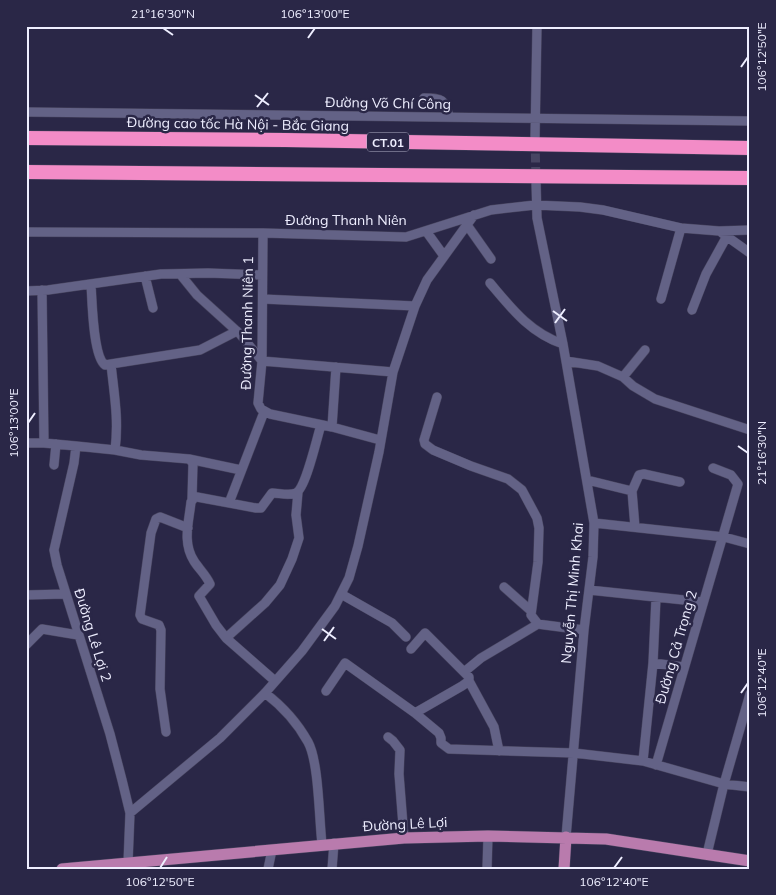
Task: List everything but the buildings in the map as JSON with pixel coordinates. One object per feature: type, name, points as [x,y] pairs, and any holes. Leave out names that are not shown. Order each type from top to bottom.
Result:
[{"type":"highway","name":"Đường cao tốc Hà Nội - Bắc Giang","points":[[26,138],[285,140],[750,148]]},
{"type":"highway","points":[[26,172],[750,178]]},
{"type":"main road","name":"Đường Lê Lợi","points":[[62,869],[114,866],[128,863],[334,843],[404,838],[488,836],[613,839],[750,861]]},
{"type":"main road","name":"Nguyễn Thị Minh Khai","points":[[564,869],[566,837]]},
{"type":"street","points":[[536,138],[537,26]]},
{"type":"street","points":[[424,98],[437,98],[441,100],[446,107],[448,117]]},
{"type":"street","name":"Đường Võ Chí Công","points":[[26,112],[448,117],[536,120],[750,121]]},
{"type":"street","name":"Nguyễn Thị Minh Khai","points":[[536,182],[535,205],[563,344],[594,523],[593,557],[584,630],[566,837]]},
{"type":"street","name":"Đường Thanh Niên","points":[[26,232],[263,233],[406,237],[491,210],[535,205],[602,210],[681,228],[723,234],[750,230]]},
{"type":"street","points":[[130,813],[220,738],[265,693],[302,651],[335,606],[348,578],[358,546],[379,452],[392,372],[414,306],[427,280],[474,215]]},
{"type":"street","points":[[467,225],[491,259]]},
{"type":"street","points":[[661,299],[681,228]]},
{"type":"street","points":[[426,231],[444,256]]},
{"type":"street","name":"Đường Thanh Niên 1","points":[[263,233],[262,361],[258,403],[264,412]]},
{"type":"street","points":[[692,310],[723,234],[750,253]]},
{"type":"street","points":[[26,291],[161,274],[208,273],[262,276]]},
{"type":"street","points":[[180,274],[197,295],[237,331],[262,361],[392,372]]},
{"type":"street","points":[[145,276],[153,308]]},
{"type":"street","points":[[490,283],[522,320],[550,339],[563,344]]},
{"type":"street","points":[[91,284],[93,327],[104,365],[200,350],[237,331]]},
{"type":"street","points":[[42,290],[44,443]]},
{"type":"street","points":[[263,299],[414,306]]},
{"type":"street","points":[[623,377],[633,362],[645,350]]},
{"type":"street","points":[[566,361],[598,366],[623,377],[633,386],[655,399],[750,430]]},
{"type":"street","points":[[111,364],[118,413],[115,450]]},
{"type":"street","points":[[332,427],[336,367]]},
{"type":"street","points":[[437,397],[424,440],[425,444],[433,450],[471,466],[508,478],[522,490],[537,518],[539,528],[538,562],[530,610],[531,615],[538,624]]},
{"type":"street","points":[[229,503],[264,412],[321,424],[380,440]]},
{"type":"street","points":[[226,638],[265,603],[280,585],[292,559],[299,538],[296,515],[298,492],[308,468],[321,424]]},
{"type":"street","points":[[26,442],[189,459],[241,470]]},
{"type":"street","points":[[54,465],[56,444]]},
{"type":"street","name":"Đường Lê Lợi 2","points":[[76,446],[74,463],[54,550],[65,594],[110,734],[130,813],[128,863]]},
{"type":"street","points":[[189,459],[192,463],[192,499],[186,538],[190,554],[210,584],[199,596],[226,638],[275,681]]},
{"type":"street","name":"Đường Cả Trọng 2","points":[[656,765],[738,484],[731,475],[713,468]]},
{"type":"street","points":[[635,528],[632,491],[639,475],[644,474],[680,482]]},
{"type":"street","points":[[587,480],[632,491]]},
{"type":"street","points":[[192,499],[196,497],[261,508],[272,493],[292,494],[298,492]]},
{"type":"street","points":[[166,732],[160,689],[161,630],[159,625],[142,619],[140,615],[151,533],[156,519],[160,517],[188,528]]},
{"type":"street","points":[[594,523],[724,537],[750,544]]},
{"type":"street","points":[[504,587],[530,610]]},
{"type":"street","points":[[589,590],[703,602]]},
{"type":"street","points":[[26,595],[65,594]]},
{"type":"street","points":[[341,594],[392,623],[406,637]]},
{"type":"street","points":[[644,761],[653,663],[656,598]]},
{"type":"street","points":[[464,672],[482,658],[538,624],[584,630]]},
{"type":"street","points":[[26,645],[42,629],[78,635]]},
{"type":"street","points":[[411,648],[425,633],[464,672],[494,727],[499,751]]},
{"type":"street","points":[[326,691],[345,662],[439,733],[444,746],[458,750],[574,753],[644,761],[724,784],[750,787]]},
{"type":"street","points":[[653,663],[684,667]]},
{"type":"street","points":[[415,713],[469,681]]},
{"type":"street","points":[[265,693],[283,707],[308,742],[314,761],[322,844]]},
{"type":"street","points":[[707,854],[724,784],[750,694]]},
{"type":"street","points":[[388,737],[400,750],[399,774],[404,838]]},
{"type":"street","points":[[487,869],[488,836]]},
{"type":"street","points":[[332,869],[334,843]]},
{"type":"street","points":[[268,869],[272,850]]},
{"type":"tunnel","points":[[535,140],[536,180]]}]
